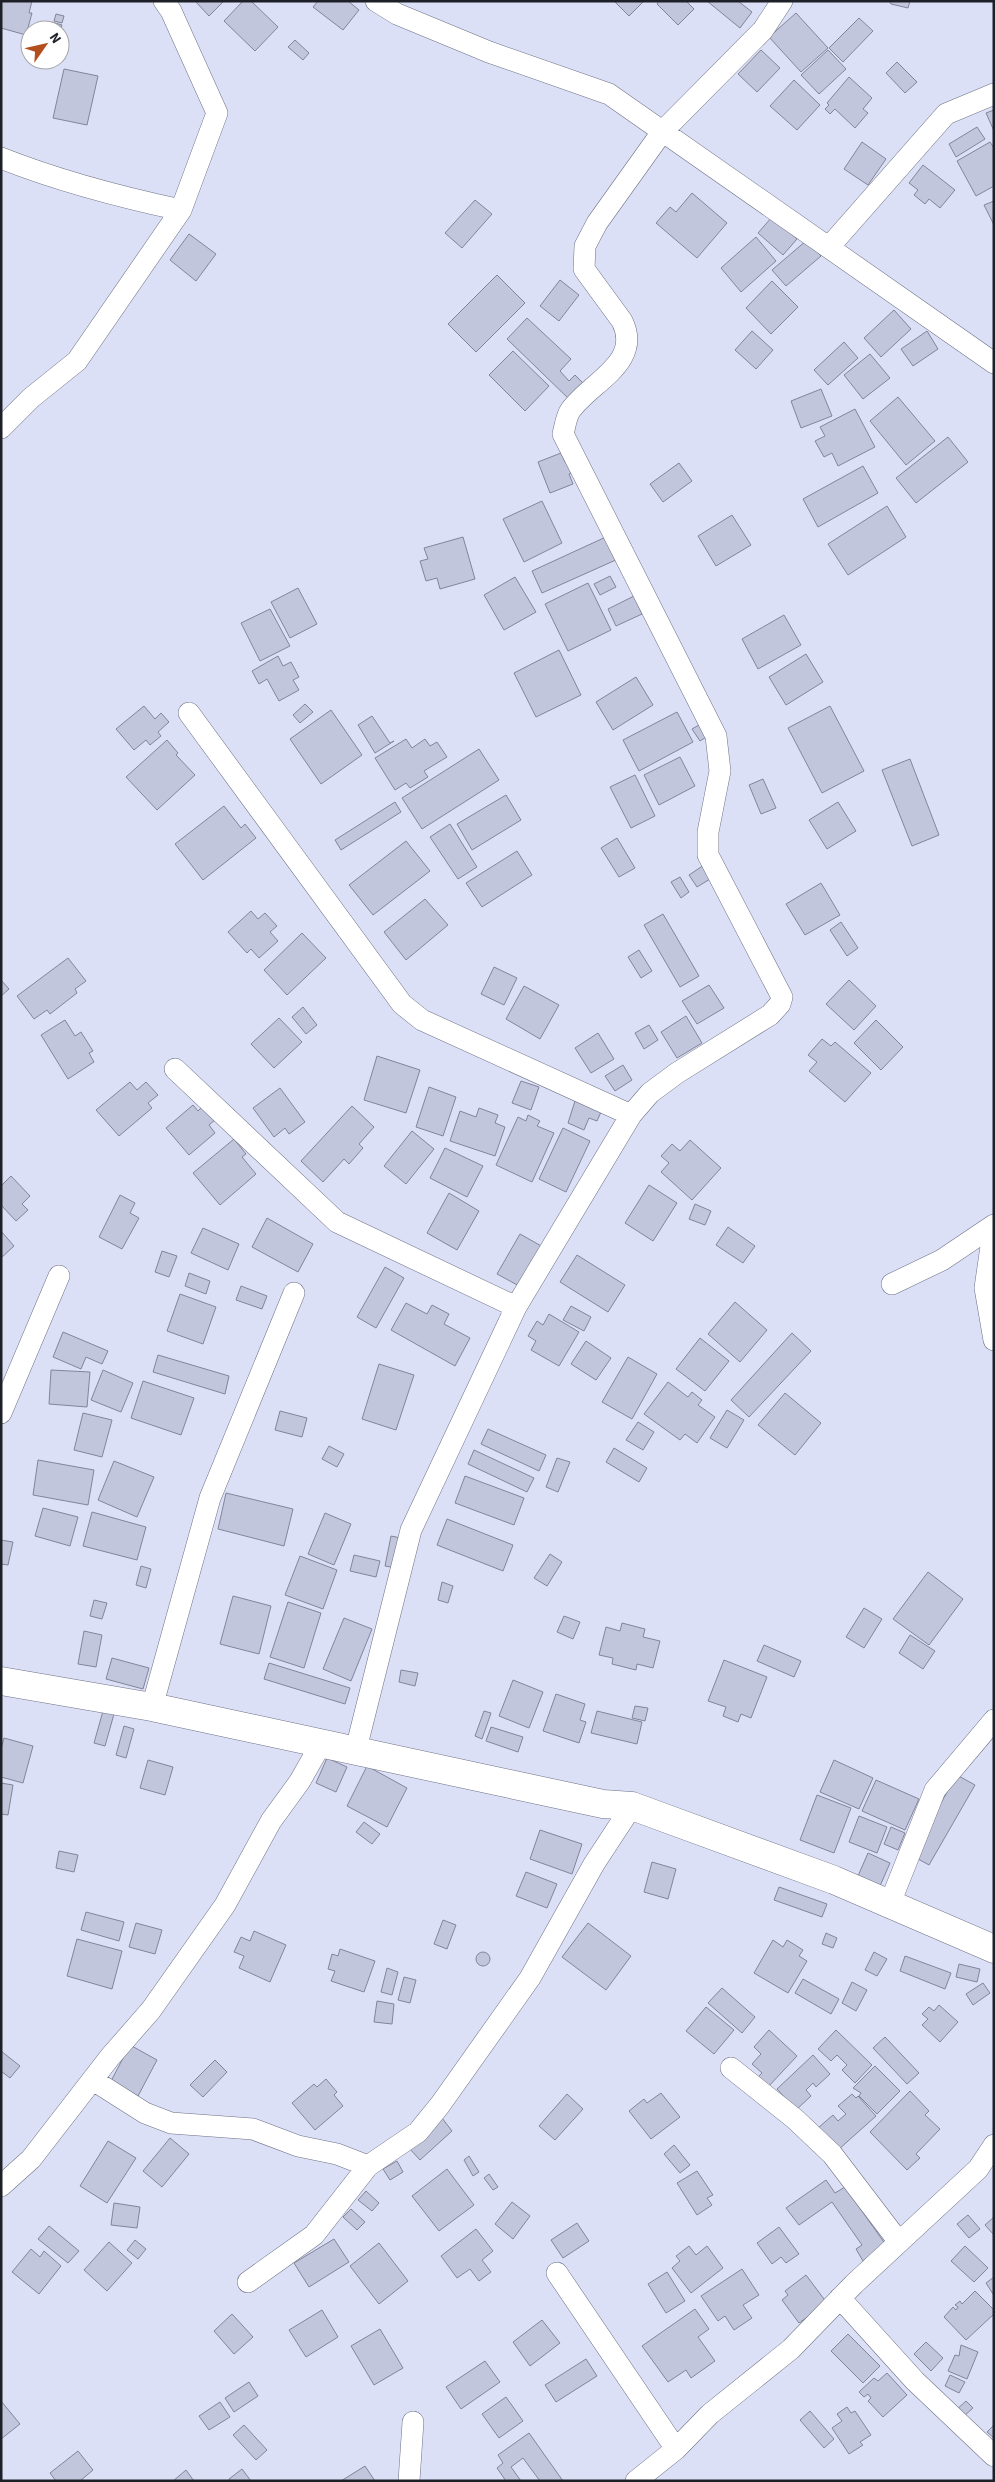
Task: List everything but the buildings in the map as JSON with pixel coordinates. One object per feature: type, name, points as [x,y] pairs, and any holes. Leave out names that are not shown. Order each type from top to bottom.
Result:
[{"type":"street","points":[[1,428],[31,398],[78,362],[181,210],[216,113],[171,11],[164,1]]},
{"type":"street","points":[[376,1],[397,14],[489,52],[609,94],[994,363]]},
{"type":"street","points":[[356,1749],[411,1530],[516,1307],[631,1115],[650,1093],[678,1073],[770,1015],[780,1004],[782,996],[708,855],[708,832],[720,771],[716,736],[563,434],[569,412],[624,356],[628,343],[627,331],[622,322],[584,269],[585,246],[597,224],[662,132],[763,30],[782,1]]},
{"type":"street","points":[[829,247],[946,114],[994,94]]},
{"type":"street","points":[[1,158],[40,174],[181,210]]},
{"type":"street","points":[[190,713],[402,1004],[422,1020],[631,1115]]},
{"type":"street","points":[[174,1069],[337,1222],[516,1307]]},
{"type":"street","points":[[892,1284],[942,1260],[994,1225]]},
{"type":"street","points":[[994,1225],[986,1288],[994,1340]]},
{"type":"street","points":[[1,1413],[58,1276]]},
{"type":"street","points":[[152,1707],[210,1498],[294,1293]]},
{"type":"street","points":[[1,1681],[152,1707],[356,1749],[603,1804],[632,1806],[834,1880],[994,1949]]},
{"type":"street","points":[[890,1903],[935,1790],[994,1720]]},
{"type":"street","points":[[1,2186],[30,2159],[151,2010],[225,1905],[271,1821],[300,1781],[322,1742]]},
{"type":"street","points":[[248,2282],[314,2235],[368,2166],[418,2132],[440,2105],[530,1978],[594,1864],[632,1806]]},
{"type":"street","points":[[731,2068],[795,2119],[832,2154],[899,2242]]},
{"type":"street","points":[[93,2080],[146,2113],[171,2123],[253,2129],[298,2146],[337,2154],[368,2166]]},
{"type":"street","points":[[636,2481],[676,2449],[710,2414],[791,2349],[840,2298],[978,2169],[994,2145]]},
{"type":"street","points":[[557,2273],[676,2449]]},
{"type":"street","points":[[840,2298],[915,2381],[994,2456]]},
{"type":"street","points":[[409,2481],[413,2422]]}]
